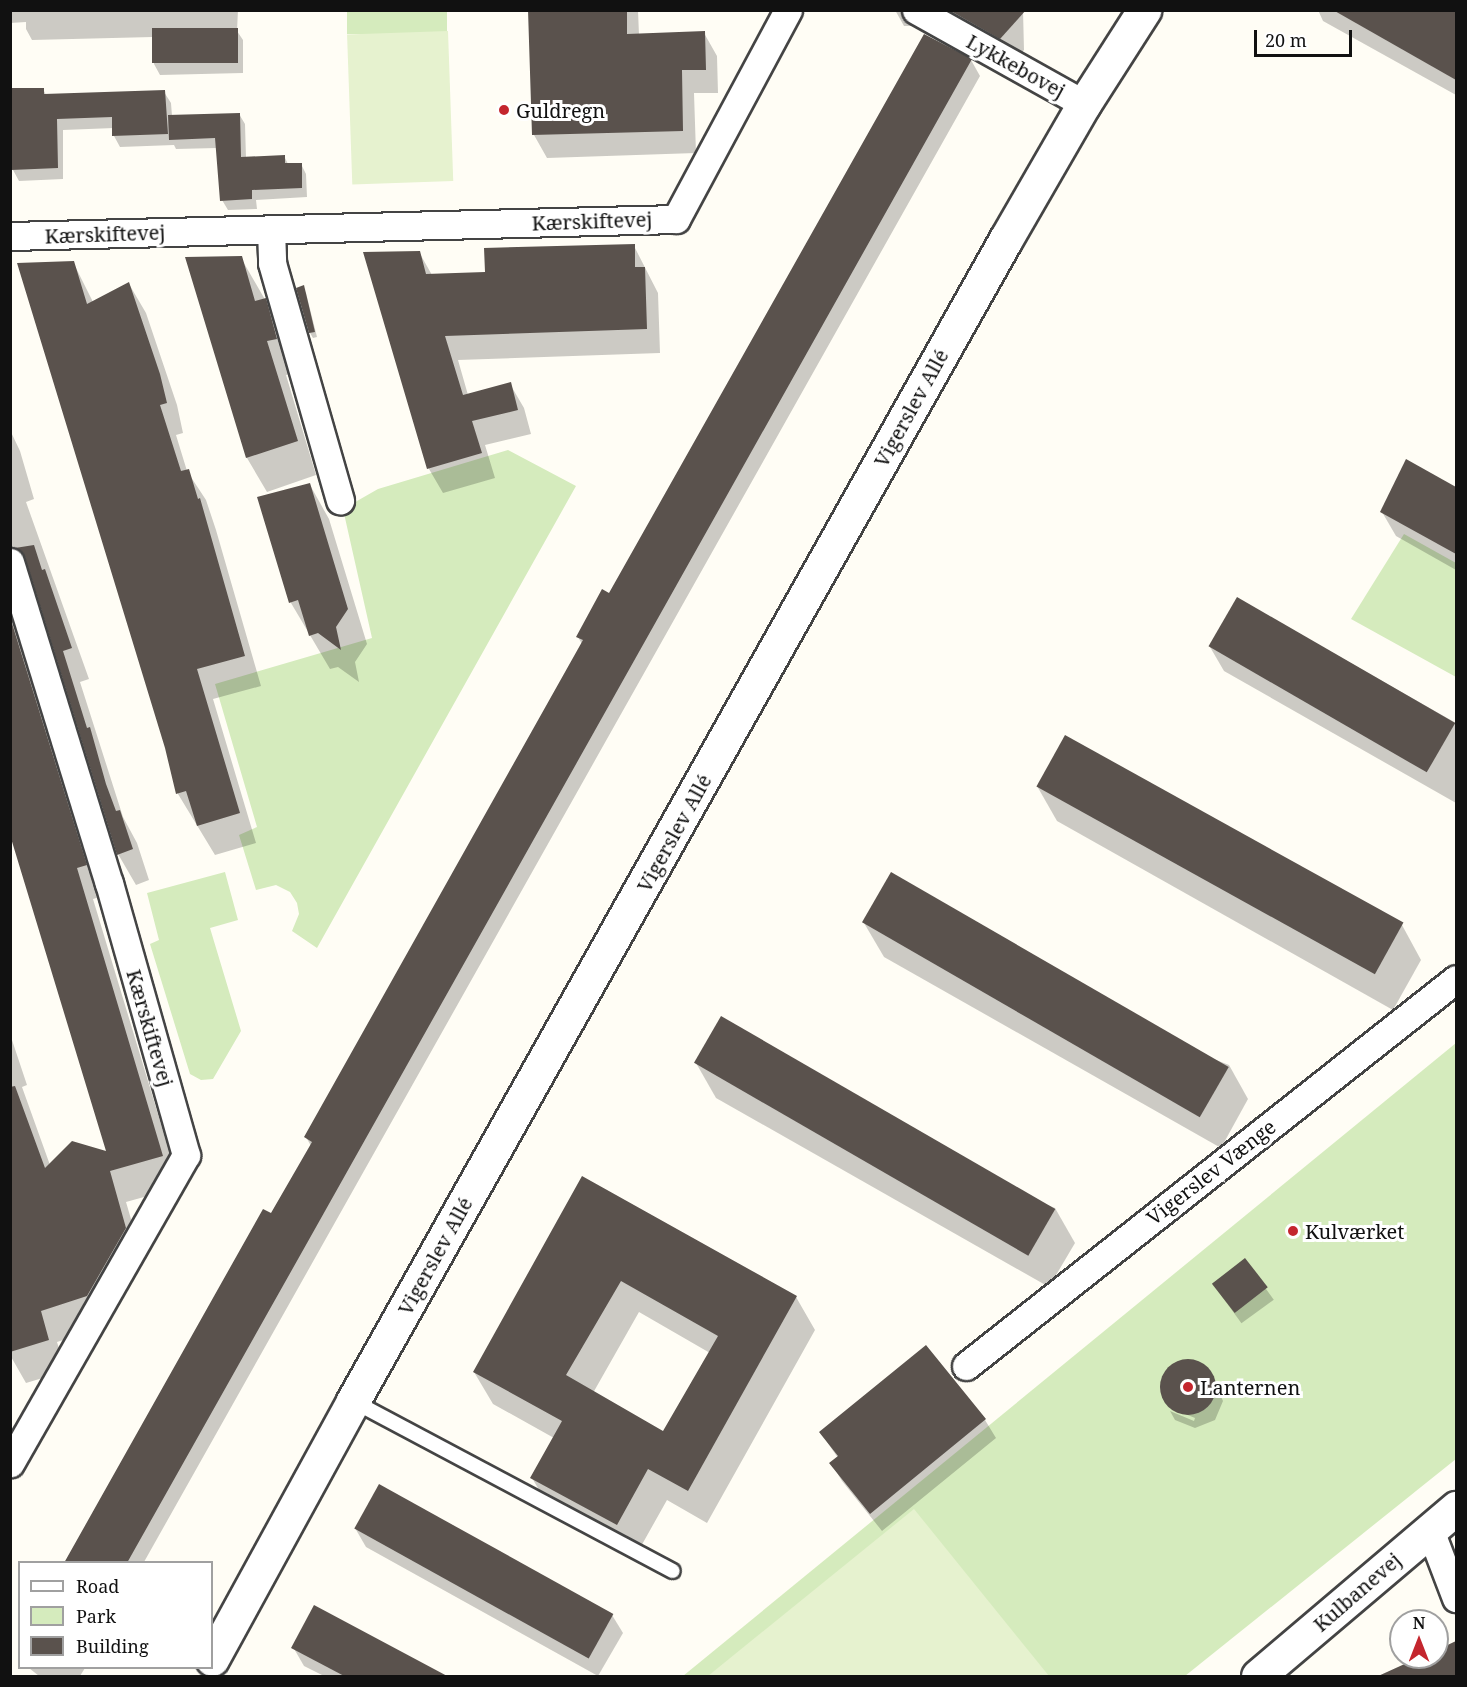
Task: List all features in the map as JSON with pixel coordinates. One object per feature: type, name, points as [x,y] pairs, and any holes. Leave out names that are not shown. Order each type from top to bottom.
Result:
[{"type":"street","name":"Kærskiftevej","points":[[10,236],[676,219],[788,10]]},
{"type":"street","name":"Lykkebovej","points":[[916,10],[1084,104]]},
{"type":"street","name":"Vigerslev Allé","points":[[213,1657],[353,1401],[1084,104],[1144,10]]},
{"type":"street","points":[[271,229],[272,263],[340,500]]},
{"type":"street","name":"Kærskiftevej","points":[[10,562],[109,883],[186,1155],[10,1463]]},
{"type":"street","name":"Vigerslev Vænge","points":[[966,1366],[1456,979]]},
{"type":"street","name":"Kulbanevej","points":[[1270,1672],[1456,1508]]},
{"type":"street","points":[[1430,1530],[1456,1598]]},
{"type":"lane","points":[[353,1401],[673,1571]]},
{"type":"green space","points":[[347,11],[447,11],[447,34],[347,34]]},
{"type":"green space","points":[[448,31],[453,181],[352,184],[347,35]]},
{"type":"green space","points":[[508,450],[576,486],[317,948],[292,931],[299,914],[297,903],[290,892],[276,885],[256,890],[239,835],[257,827],[215,684],[372,638],[343,509],[378,489]]},
{"type":"green space","points":[[1404,534],[1456,563],[1456,677],[1351,619]]},
{"type":"green space","points":[[225,872],[238,920],[210,928],[241,1031],[213,1079],[201,1080],[190,1074],[150,944],[159,940],[147,893]]},
{"type":"green space","points":[[1456,1043],[1456,1459],[1185,1676],[683,1676]]},
{"type":"green space","points":[[914,1509],[1049,1676],[708,1676]]},
{"type":"building","points":[[528,10],[627,10],[627,34],[705,31],[706,70],[682,70],[683,131],[532,135]]},
{"type":"building","points":[[949,10],[1026,10],[1000,39]]},
{"type":"building","points":[[1333,10],[1456,10],[1456,80]]},
{"type":"building","points":[[152,28],[238,28],[238,63],[152,63]]},
{"type":"building","points":[[924,34],[972,59],[128,1561],[65,1561],[263,1209],[271,1213],[312,1142],[304,1137],[583,640],[576,637],[602,589],[609,593]]},
{"type":"building","points":[[10,88],[44,88],[44,94],[165,90],[168,134],[112,136],[112,117],[57,119],[58,168],[11,170]]},
{"type":"building","points":[[240,113],[241,157],[285,155],[285,163],[302,163],[302,188],[252,190],[252,199],[220,201],[215,138],[169,140],[168,115]]},
{"type":"building","points":[[635,244],[635,267],[645,267],[647,329],[445,336],[463,395],[511,382],[518,410],[472,421],[482,453],[427,469],[363,252],[420,251],[426,274],[485,272],[484,248]]},
{"type":"building","points":[[242,256],[255,301],[266,298],[277,339],[267,341],[298,441],[246,458],[185,257]]},
{"type":"building","points":[[74,261],[87,304],[129,282],[160,374],[167,403],[160,405],[181,471],[189,469],[198,499],[200,498],[245,656],[197,669],[240,813],[197,826],[186,791],[176,794],[165,748],[17,263]]},
{"type":"building","points":[[304,285],[315,332],[309,333],[296,288]]},
{"type":"building","points":[[1406,459],[1456,487],[1456,554],[1380,512]]},
{"type":"building","points":[[310,483],[348,609],[336,627],[341,650],[318,633],[309,636],[298,600],[289,603],[257,497]]},
{"type":"building","points":[[34,545],[42,570],[45,569],[72,648],[63,651],[87,728],[90,727],[106,784],[116,811],[120,810],[133,849],[117,855],[25,557],[15,548]]},
{"type":"building","points":[[1237,597],[1455,723],[1427,772],[1208,646]]},
{"type":"building","points":[[10,617],[87,865],[77,868],[163,1156],[110,1171],[126,1228],[87,1296],[41,1311],[49,1340],[10,1352],[10,1087],[15,1086],[45,1168],[72,1141],[106,1151],[10,835]]},
{"type":"building","points":[[1065,735],[1403,923],[1375,974],[1036,787]]},
{"type":"building","points":[[891,872],[1229,1067],[1200,1117],[862,922]]},
{"type":"building","points":[[721,1016],[1055,1209],[1028,1256],[694,1063]]},
{"type":"building","points":[[582,1176],[797,1296],[688,1491],[648,1469],[617,1525],[530,1478],[562,1421],[473,1372]],"holes":[[[621,1281],[718,1336],[663,1431],[566,1375]]]},
{"type":"building","points":[[1245,1258],[1268,1287],[1235,1313],[1212,1284]]},
{"type":"building","points":[[926,1345],[986,1419],[870,1514],[829,1463],[838,1456],[819,1432]]},
{"type":"building","name":"Lanternen","points":[[1188,1359],[1199,1361],[1208,1367],[1214,1376],[1216,1387],[1214,1398],[1208,1407],[1199,1413],[1188,1415],[1177,1413],[1168,1407],[1162,1398],[1160,1387],[1162,1376],[1168,1367],[1177,1361]]},
{"type":"building","points":[[379,1484],[613,1614],[589,1659],[354,1529]]},
{"type":"building","points":[[314,1605],[449,1677],[346,1677],[291,1648]]},
{"type":"building","points":[[1456,1641],[1456,1677],[1376,1677],[1394,1669],[1449,1669],[1449,1644]]},
{"type":"place","name":"Guldregn","points":[[504,110]]},
{"type":"place","name":"Kulværket","points":[[1293,1231]]},
{"type":"place","name":"Lanternen","points":[[1188,1387]]}]
